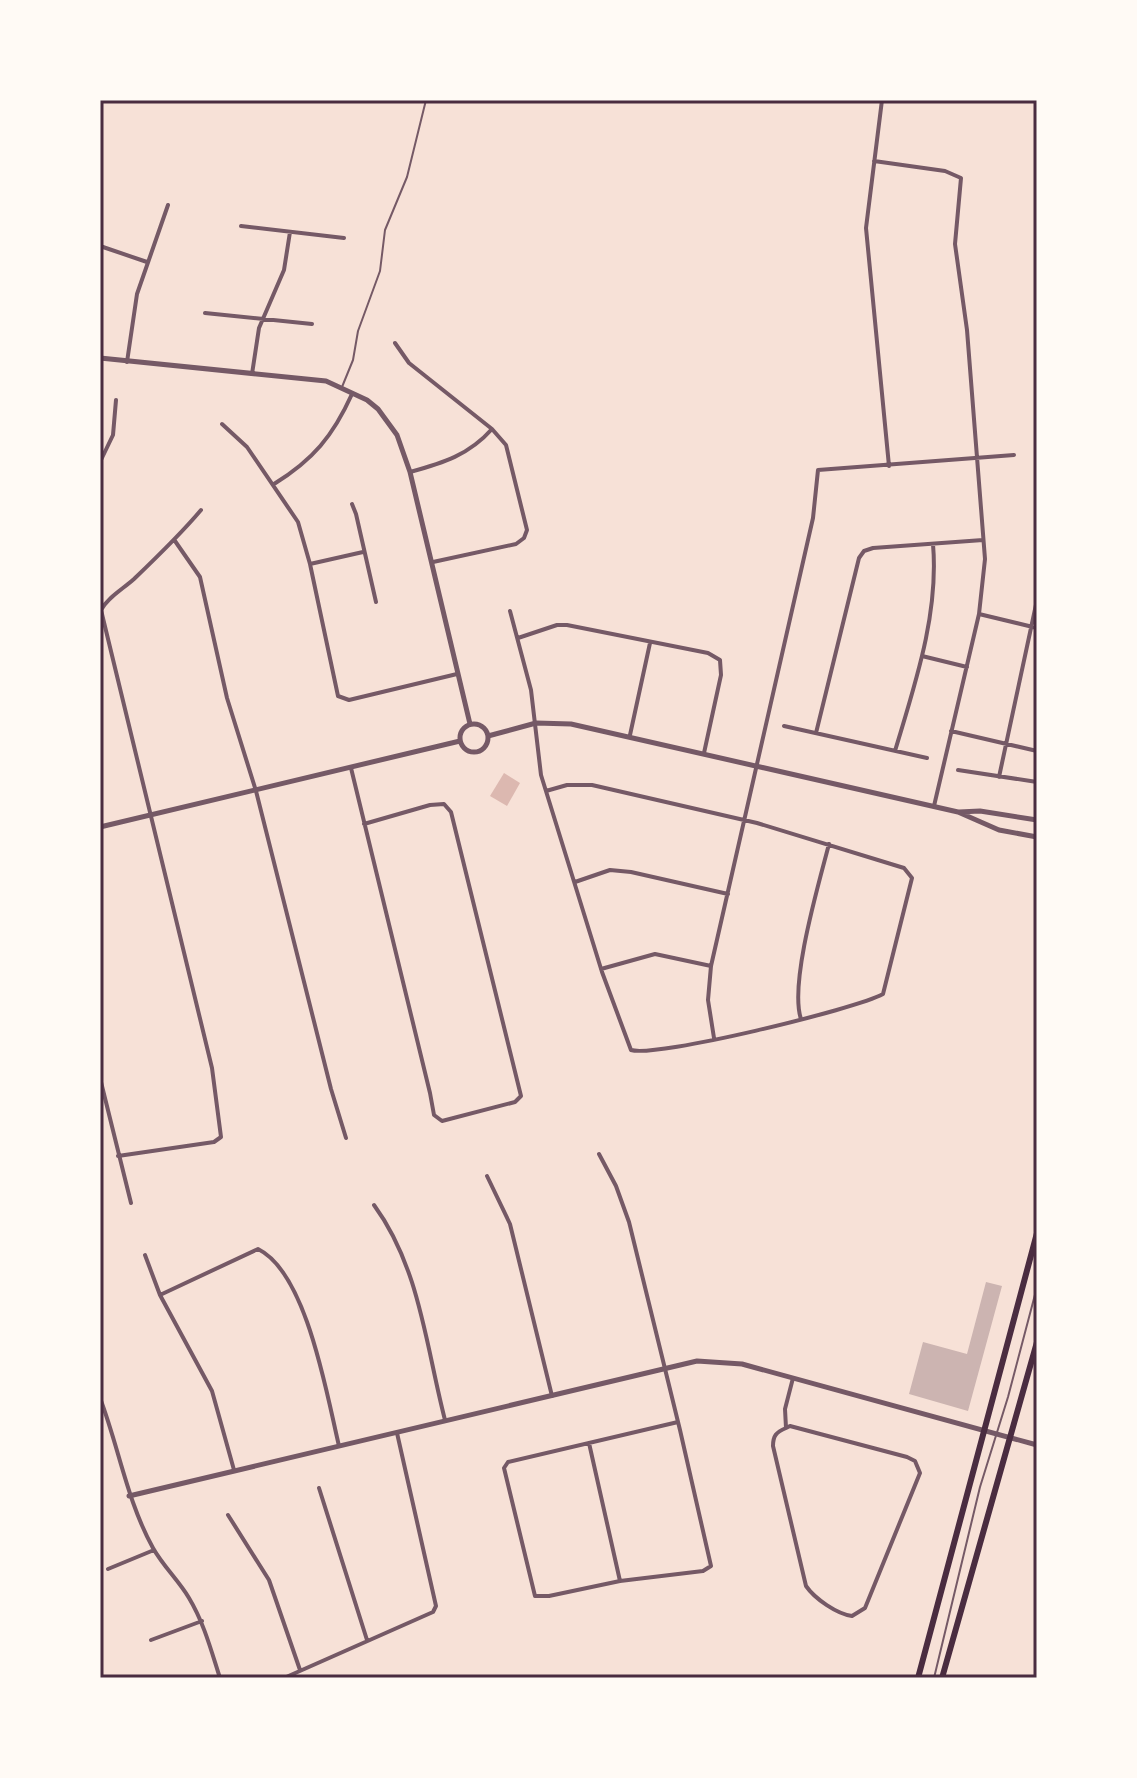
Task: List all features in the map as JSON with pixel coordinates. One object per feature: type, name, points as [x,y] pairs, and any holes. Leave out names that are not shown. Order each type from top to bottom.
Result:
[{"type":"main road","points":[[918,1678],[1037,1233]]},
{"type":"main road","points":[[942,1678],[1037,1342]]},
{"type":"main road","points":[[673,1678],[683,1678]]},
{"type":"street","points":[[882,100],[866,228],[889,466]]},
{"type":"street","points":[[874,161],[945,171],[961,178],[955,244],[967,330],[985,559],[979,614],[934,806]]},
{"type":"street","points":[[127,362],[137,294],[168,205]]},
{"type":"street","points":[[241,226],[344,238]]},
{"type":"street","points":[[252,374],[256,341],[284,270],[290,232]]},
{"type":"street","points":[[100,246],[147,262]]},
{"type":"street","points":[[205,313],[312,324]]},
{"type":"street","points":[[395,343],[409,363],[492,429],[506,445],[527,530],[524,538],[516,544],[433,562]]},
{"type":"street","points":[[100,358],[326,381],[378,409],[397,435],[410,472],[470,724]]},
{"type":"street","points":[[274,484],[304,464],[327,440],[353,393]]},
{"type":"street","points":[[100,462],[113,435],[116,400]]},
{"type":"street","points":[[222,424],[247,447],[298,522],[338,696],[349,700],[457,674]]},
{"type":"street","points":[[410,472],[453,459],[468,451],[492,429]]},
{"type":"street","points":[[714,1039],[708,1000],[711,966],[813,518],[818,470],[1014,455]]},
{"type":"street","points":[[352,504],[376,602]]},
{"type":"street","points":[[118,1156],[214,1142],[221,1137],[212,1068],[101,610],[105,602],[175,541],[201,510]]},
{"type":"street","points":[[816,733],[859,558],[864,551],[983,540]]},
{"type":"street","points":[[175,541],[200,577],[227,698],[256,791],[346,1138]]},
{"type":"street","points":[[895,751],[922,656],[936,576],[933,544]]},
{"type":"street","points":[[310,564],[364,552]]},
{"type":"street","points":[[999,777],[1034,627],[1037,600]]},
{"type":"street","points":[[510,611],[531,690],[538,758],[546,791],[601,969],[631,1050],[657,1050],[714,1039],[870,1001],[883,994],[912,878],[904,868],[744,819],[592,785],[567,785],[546,791]]},
{"type":"street","points":[[979,614],[1034,627]]},
{"type":"street","points":[[518,638],[557,625],[567,625],[708,653],[720,660],[721,675],[704,753]]},
{"type":"street","points":[[630,735],[650,643]]},
{"type":"street","points":[[922,656],[967,667]]},
{"type":"street","points":[[488,736],[536,723],[571,724],[934,806],[958,812],[999,830],[1037,837]]},
{"type":"street","points":[[470,724],[479,725],[488,736],[484,748],[476,752],[468,751],[460,741],[460,733],[470,724]]},
{"type":"street","points":[[784,726],[927,758]]},
{"type":"street","points":[[951,731],[1037,751]]},
{"type":"street","points":[[100,827],[460,741]]},
{"type":"street","points":[[351,768],[364,824],[434,1115],[442,1121],[515,1102],[521,1096],[451,812],[444,804],[430,805],[364,824]]},
{"type":"street","points":[[958,770],[1037,782]]},
{"type":"street","points":[[958,812],[980,811],[1037,820]]},
{"type":"street","points":[[801,1019],[797,1008],[801,964],[829,844]]},
{"type":"street","points":[[574,882],[610,870],[728,894]]},
{"type":"street","points":[[601,969],[655,954],[711,966]]},
{"type":"street","points":[[100,1078],[131,1203]]},
{"type":"street","points":[[599,1154],[616,1186],[629,1222],[678,1422],[711,1566],[703,1571],[535,1596],[504,1468],[508,1462],[678,1422]]},
{"type":"street","points":[[487,1176],[510,1224],[552,1396]]},
{"type":"street","points":[[374,1205],[397,1240],[410,1273],[445,1420]]},
{"type":"street","points":[[160,1295],[258,1249],[272,1256],[314,1336],[339,1446]]},
{"type":"street","points":[[145,1255],[160,1295],[212,1391],[234,1470]]},
{"type":"street","points":[[129,1496],[697,1361],[742,1364],[1037,1445]]},
{"type":"street","points":[[786,1428],[785,1409],[793,1378]]},
{"type":"street","points":[[100,1398],[113,1432],[129,1496],[154,1550],[188,1596],[202,1621],[220,1678]]},
{"type":"street","points":[[790,1426],[907,1457],[918,1465],[920,1478],[865,1608],[852,1616],[845,1615],[811,1594],[806,1586],[773,1446],[777,1431],[786,1428],[790,1426]]},
{"type":"street","points":[[284,1678],[433,1612],[436,1606],[397,1433]]},
{"type":"street","points":[[589,1443],[620,1581]]},
{"type":"street","points":[[319,1488],[367,1640]]},
{"type":"street","points":[[228,1515],[269,1580],[300,1670]]},
{"type":"street","points":[[108,1569],[154,1550]]},
{"type":"street","points":[[151,1640],[202,1621]]},
{"type":"lane","points":[[342,388],[380,271],[385,230],[407,177],[426,100]]},
{"type":"lane","points":[[934,1678],[980,1487],[1037,1287]]},
{"type":"shaded area","points":[[504,773],[520,783],[507,806],[490,796]]},
{"type":"building","points":[[986,1282],[1002,1286],[968,1411],[909,1394],[923,1342],[967,1354]]}]
